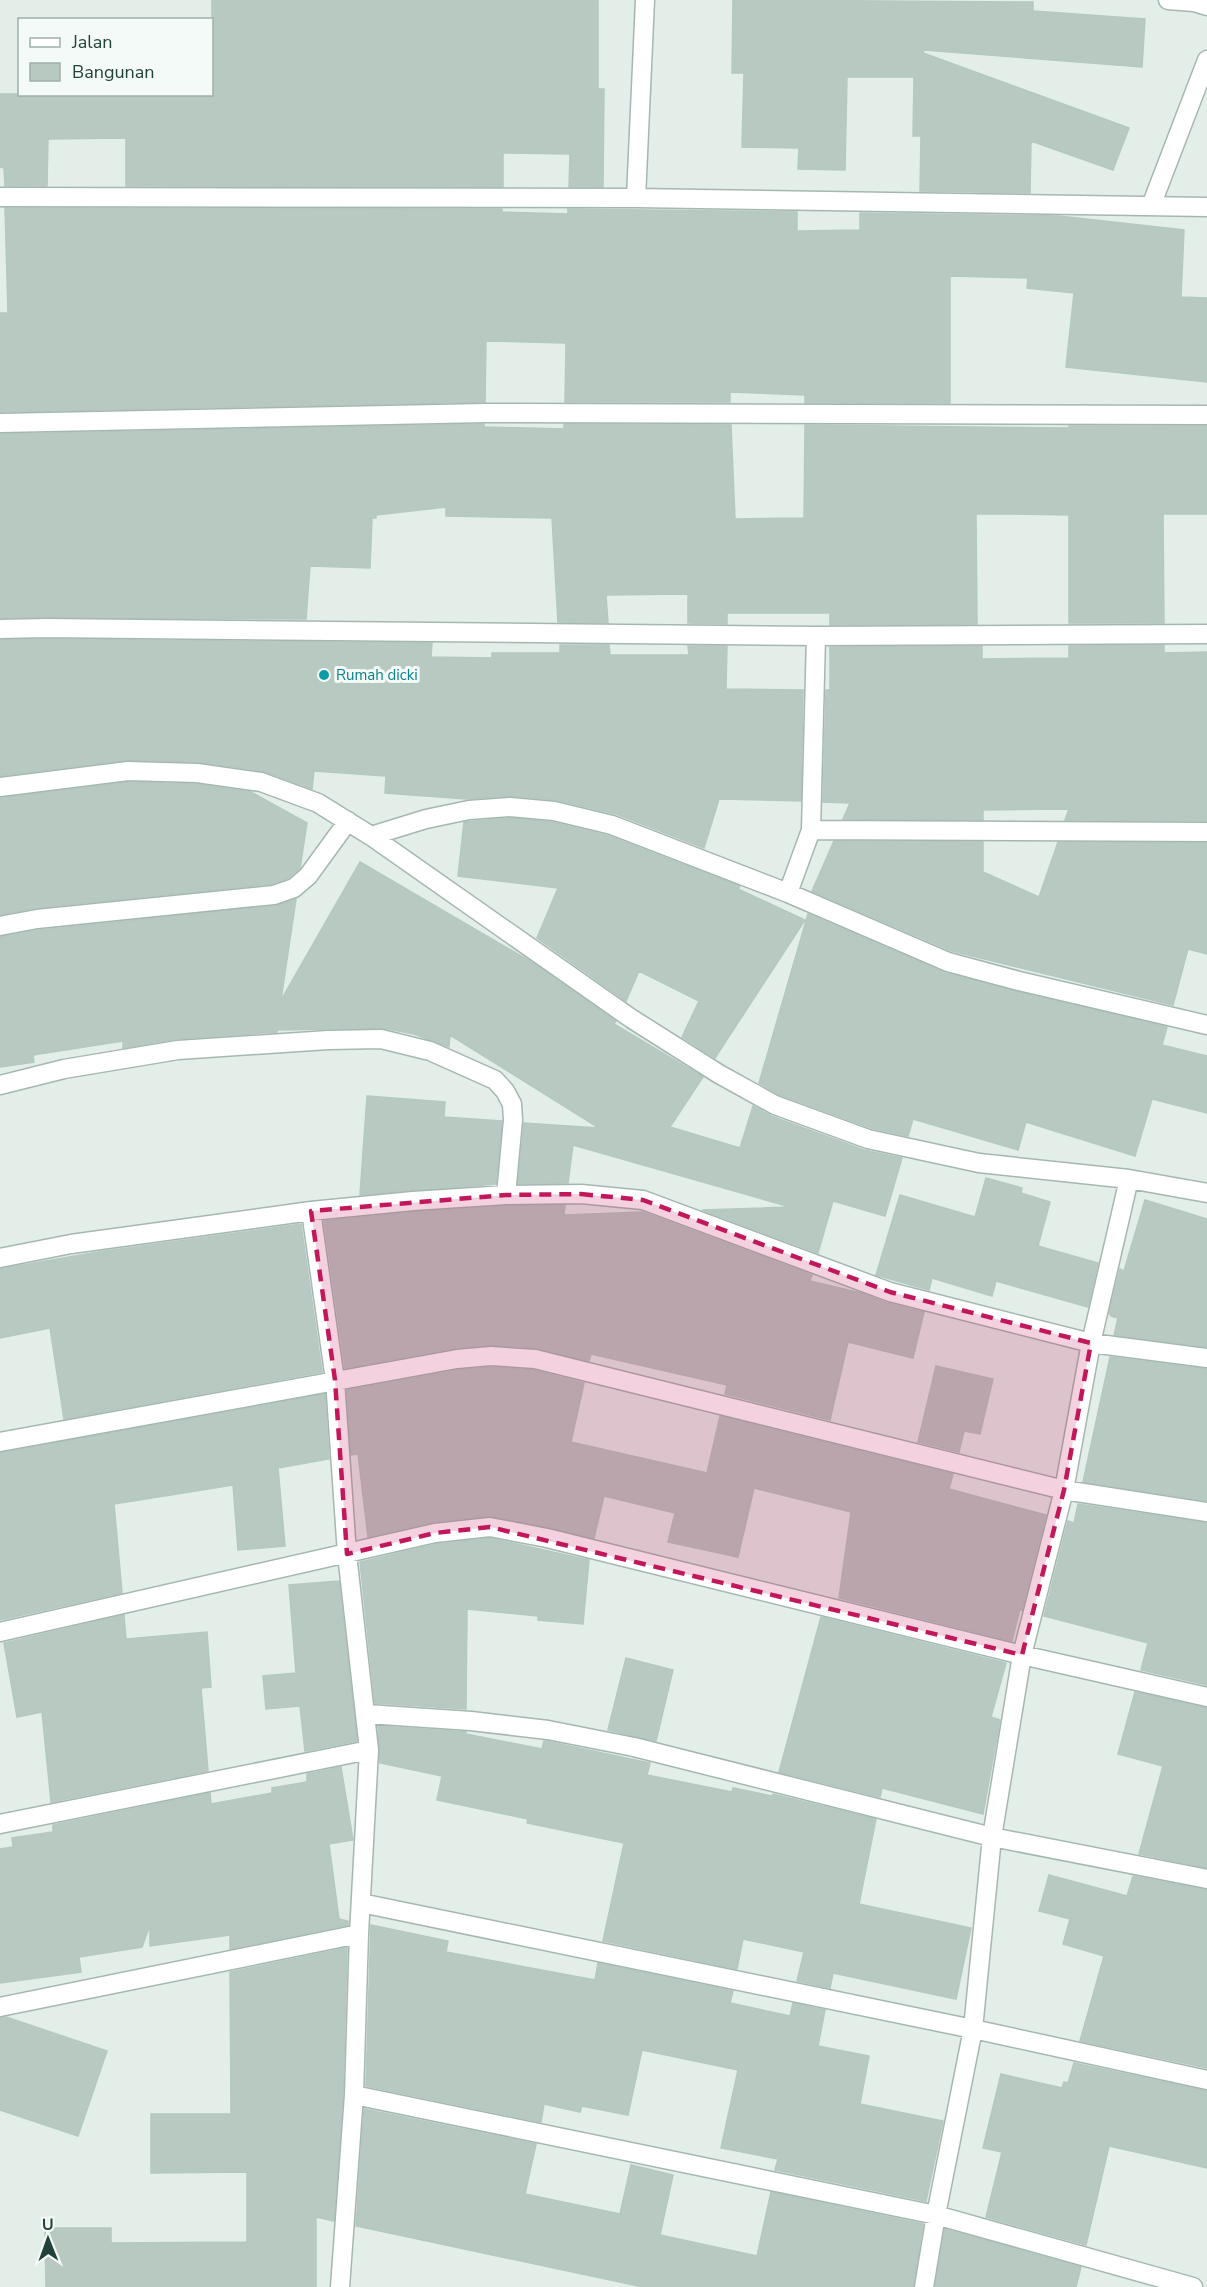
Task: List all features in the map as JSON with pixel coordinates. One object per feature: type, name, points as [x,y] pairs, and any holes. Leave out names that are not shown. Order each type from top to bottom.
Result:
[{"type":"street","points":[[636,198],[645,0]]},
{"type":"street","points":[[1168,0],[1194,2],[1207,6]]},
{"type":"street","points":[[1151,206],[1207,60]]},
{"type":"street","points":[[0,197],[636,198],[1207,207]]},
{"type":"street","points":[[0,423],[486,413],[1207,415]]},
{"type":"street","points":[[0,629],[816,636],[1207,634]]},
{"type":"street","points":[[788,893],[811,830],[816,636]]},
{"type":"street","points":[[0,787],[128,771],[198,773],[261,782],[318,803],[348,821],[632,1019],[719,1074],[775,1105],[868,1138],[979,1163],[1129,1179],[1207,1193]]},
{"type":"street","points":[[371,836],[426,819],[469,810],[510,807],[554,811],[612,825],[788,893],[948,962],[1030,984],[1207,1024]]},
{"type":"street","points":[[0,926],[37,919],[274,895],[294,888],[308,876],[348,821]]},
{"type":"street","points":[[811,830],[1207,832]]},
{"type":"street","points":[[0,1085],[64,1069],[178,1050],[328,1040],[381,1040],[430,1051],[495,1080],[506,1091],[512,1104],[513,1120],[506,1195]]},
{"type":"street","points":[[924,2287],[973,2030],[992,1837],[1022,1655],[1064,1490],[1091,1343],[1129,1179]]},
{"type":"street","points":[[0,1258],[72,1244],[312,1211],[506,1195],[581,1194],[643,1200],[890,1292],[1091,1343],[1207,1358]]},
{"type":"street","points":[[312,1211],[335,1380],[347,1554],[367,1714],[369,1750],[359,1934],[354,2095],[340,2287]]},
{"type":"street","points":[[0,1442],[335,1380],[457,1359],[491,1356],[535,1359],[1064,1490],[1207,1512]]},
{"type":"street","points":[[0,1632],[435,1533],[490,1527],[547,1538],[1022,1655],[1207,1697]]},
{"type":"street","points":[[367,1714],[471,1721],[569,1734],[634,1747],[992,1837],[1207,1879]]},
{"type":"street","points":[[0,1824],[369,1750]]},
{"type":"street","points":[[362,1904],[1207,2080]]},
{"type":"street","points":[[0,2007],[359,1934]]},
{"type":"street","points":[[354,2095],[936,2215],[1193,2287]]},
{"type":"highlighted area","points":[[581,1194],[643,1200],[890,1292],[1091,1343],[1064,1490],[1022,1655],[490,1527],[435,1533],[347,1554],[335,1380],[311,1211],[506,1195]]},
{"type":"building","points":[[212,0],[598,0],[598,89],[604,89],[603,187],[569,187],[570,154],[503,153],[503,187],[126,186],[126,138],[48,139],[47,186],[5,186],[4,168],[0,167],[0,94],[18,94],[18,96],[213,96]]},
{"type":"building","points":[[733,0],[1033,2],[1033,11],[1145,19],[1142,67],[924,50],[923,53],[1129,128],[1113,170],[1031,141],[1030,193],[920,191],[921,136],[913,136],[914,77],[847,77],[845,170],[798,169],[799,148],[742,147],[744,73],[732,73]]},
{"type":"building","points":[[5,208],[502,209],[502,212],[568,214],[568,209],[797,212],[797,231],[860,230],[860,213],[1059,216],[1184,230],[1181,297],[1207,298],[1207,382],[1066,367],[1074,293],[1027,288],[1028,278],[950,276],[950,403],[805,403],[805,395],[730,392],[730,402],[565,402],[566,343],[486,341],[485,402],[0,412],[0,313],[8,313]]},
{"type":"building","points":[[484,424],[484,427],[564,429],[564,424],[731,425],[735,519],[804,518],[805,425],[1069,428],[1069,426],[1207,426],[1207,514],[1163,514],[1164,623],[1069,623],[1069,515],[1012,514],[976,514],[977,624],[830,625],[830,613],[727,613],[727,624],[688,623],[688,594],[606,595],[608,623],[558,622],[552,518],[446,516],[446,507],[376,515],[376,518],[372,518],[370,568],[310,566],[306,619],[0,618],[0,434]]},
{"type":"building","points":[[0,640],[432,643],[431,657],[492,658],[492,653],[560,653],[560,645],[609,645],[610,655],[689,655],[688,646],[727,646],[726,689],[803,690],[801,801],[719,799],[704,848],[616,814],[556,800],[511,796],[467,799],[385,793],[386,776],[314,771],[312,789],[263,771],[197,762],[128,760],[0,776]]},
{"type":"building","points":[[1164,645],[1164,653],[1207,652],[1207,821],[1065,820],[1069,809],[983,810],[983,820],[843,819],[850,803],[823,802],[826,690],[830,690],[830,647],[982,646],[982,659],[1069,658],[1069,646]]},
{"type":"building","points":[[129,782],[196,784],[251,792],[307,823],[300,868],[288,878],[272,884],[36,908],[0,915],[0,798]]},
{"type":"building","points":[[510,818],[552,822],[609,836],[740,886],[738,889],[805,920],[715,1058],[682,1037],[699,1001],[639,971],[626,1001],[537,938],[558,888],[458,876],[464,822]]},
{"type":"building","points":[[834,841],[983,842],[983,872],[1039,897],[1058,842],[1207,843],[1207,954],[1188,949],[1173,1005],[952,951],[812,891]]},
{"type":"building","points":[[360,862],[528,960],[616,1021],[614,1024],[703,1077],[670,1127],[740,1148],[753,1106],[771,1116],[864,1150],[902,1158],[885,1216],[833,1201],[818,1253],[702,1210],[790,1207],[573,1145],[568,1183],[518,1184],[524,1123],[599,1128],[450,1035],[449,1047],[414,1034],[383,1028],[277,1030],[277,1032],[177,1039],[123,1048],[123,1041],[33,1055],[34,1062],[0,1067],[0,937],[39,930],[275,906],[296,899],[281,1000]]},
{"type":"building","points":[[808,914],[945,973],[1167,1027],[1162,1045],[1207,1056],[1207,1113],[1152,1099],[1135,1156],[1026,1122],[1018,1150],[913,1119],[908,1136],[871,1128],[780,1095],[759,1083]]},
{"type":"building","points":[[367,1096],[445,1102],[444,1117],[502,1121],[496,1184],[360,1195]]},
{"type":"building","points":[[986,1178],[1022,1188],[1021,1193],[1050,1202],[1038,1246],[1098,1263],[1088,1307],[996,1281],[992,1296],[932,1278],[929,1290],[876,1275],[900,1195],[975,1217]]},
{"type":"building","points":[[1145,1200],[1207,1219],[1207,1347],[1114,1335],[1118,1318],[1109,1313],[1120,1269],[1124,1271]]},
{"type":"building","points":[[565,1205],[564,1215],[643,1212],[812,1275],[810,1281],[861,1293],[887,1303],[924,1312],[913,1358],[848,1342],[830,1420],[725,1394],[727,1385],[591,1354],[589,1361],[536,1348],[492,1345],[456,1348],[345,1368],[324,1221],[414,1212]]},
{"type":"building","points":[[301,1224],[322,1372],[64,1419],[50,1328],[0,1338],[0,1269],[98,1252]]},
{"type":"building","points":[[1110,1357],[1207,1369],[1207,1501],[1083,1482]]},
{"type":"building","points":[[936,1366],[993,1379],[980,1434],[964,1431],[959,1452],[918,1442]]},
{"type":"building","points":[[491,1367],[533,1370],[584,1383],[571,1442],[707,1473],[720,1416],[953,1474],[949,1489],[1046,1515],[1012,1641],[839,1598],[851,1512],[754,1488],[738,1557],[668,1542],[675,1513],[604,1496],[594,1538],[489,1516],[433,1522],[368,1537],[358,1454],[351,1455],[347,1390],[459,1370]]},
{"type":"building","points":[[325,1394],[329,1459],[278,1468],[285,1546],[238,1550],[233,1485],[114,1504],[122,1593],[0,1620],[0,1453]]},
{"type":"building","points":[[1078,1504],[1207,1523],[1207,1685],[1141,1670],[1148,1643],[1044,1616],[1068,1521],[1074,1523]]},
{"type":"building","points":[[490,1538],[589,1560],[583,1624],[538,1620],[538,1616],[467,1609],[466,1709],[375,1703],[360,1562],[437,1544]]},
{"type":"building","points":[[339,1581],[357,1741],[305,1751],[300,1706],[266,1709],[263,1676],[296,1673],[289,1585]]},
{"type":"building","points":[[124,1615],[126,1639],[207,1632],[211,1687],[201,1688],[208,1771],[51,1802],[42,1712],[17,1717],[4,1643]]},
{"type":"building","points":[[821,1617],[1006,1663],[991,1717],[1000,1720],[983,1814],[882,1788],[880,1797],[779,1772]]},
{"type":"building","points":[[626,1658],[673,1670],[656,1741],[608,1730]]},
{"type":"building","points":[[1135,1692],[1207,1708],[1207,1868],[1139,1854],[1163,1766],[1118,1754]]},
{"type":"building","points":[[378,1726],[466,1732],[466,1734],[542,1749],[546,1741],[650,1763],[647,1775],[732,1792],[733,1788],[772,1796],[773,1794],[876,1819],[859,1904],[971,1928],[956,1999],[833,1973],[830,1988],[797,1981],[804,1952],[743,1939],[737,1969],[603,1941],[624,1843],[527,1823],[528,1819],[437,1800],[442,1776],[380,1763]]},
{"type":"building","points":[[341,1767],[353,1840],[329,1844],[339,1919],[348,1921],[348,1925],[230,1949],[230,1935],[150,1946],[150,1925],[142,1947],[79,1957],[81,1972],[0,1983],[0,1849],[13,1847],[12,1838],[53,1832],[53,1825],[210,1793],[211,1804],[272,1793],[272,1788],[307,1782],[307,1774]]},
{"type":"building","points":[[1049,1875],[1127,1896],[1133,1876],[1207,1890],[1207,2068],[1080,2041],[1104,1956],[1063,1944],[1070,1919],[1039,1911]]},
{"type":"building","points":[[371,1925],[448,1941],[446,1952],[595,1980],[598,1963],[733,1991],[730,2003],[790,2016],[793,2003],[825,2010],[818,2046],[869,2056],[860,2104],[943,2121],[926,2201],[775,2170],[778,2159],[721,2148],[738,2070],[642,2050],[628,2115],[582,2106],[580,2112],[544,2104],[541,2122],[366,2086]]},
{"type":"building","points":[[347,1948],[343,2094],[334,2221],[316,2217],[316,2287],[46,2287],[45,2228],[111,2228],[111,2243],[247,2242],[247,2172],[151,2173],[151,2114],[231,2114],[230,1972]]},
{"type":"building","points":[[6,2017],[107,2051],[78,2136],[0,2110],[0,2018]]},
{"type":"building","points":[[1074,2063],[1207,2091],[1207,2168],[1109,2146],[1086,2245],[986,2217],[1002,2152],[983,2148],[1001,2074],[1062,2088],[1064,2082],[1068,2083]]},
{"type":"building","points":[[364,2109],[536,2144],[525,2194],[620,2214],[631,2165],[673,2175],[660,2235],[757,2256],[771,2192],[923,2224],[913,2287],[643,2287],[356,2226]]},
{"type":"building","points":[[945,2229],[1081,2267],[1076,2287],[935,2287]]},
{"type":"place","name":"Rumah dicki","points":[[324,675]]}]
